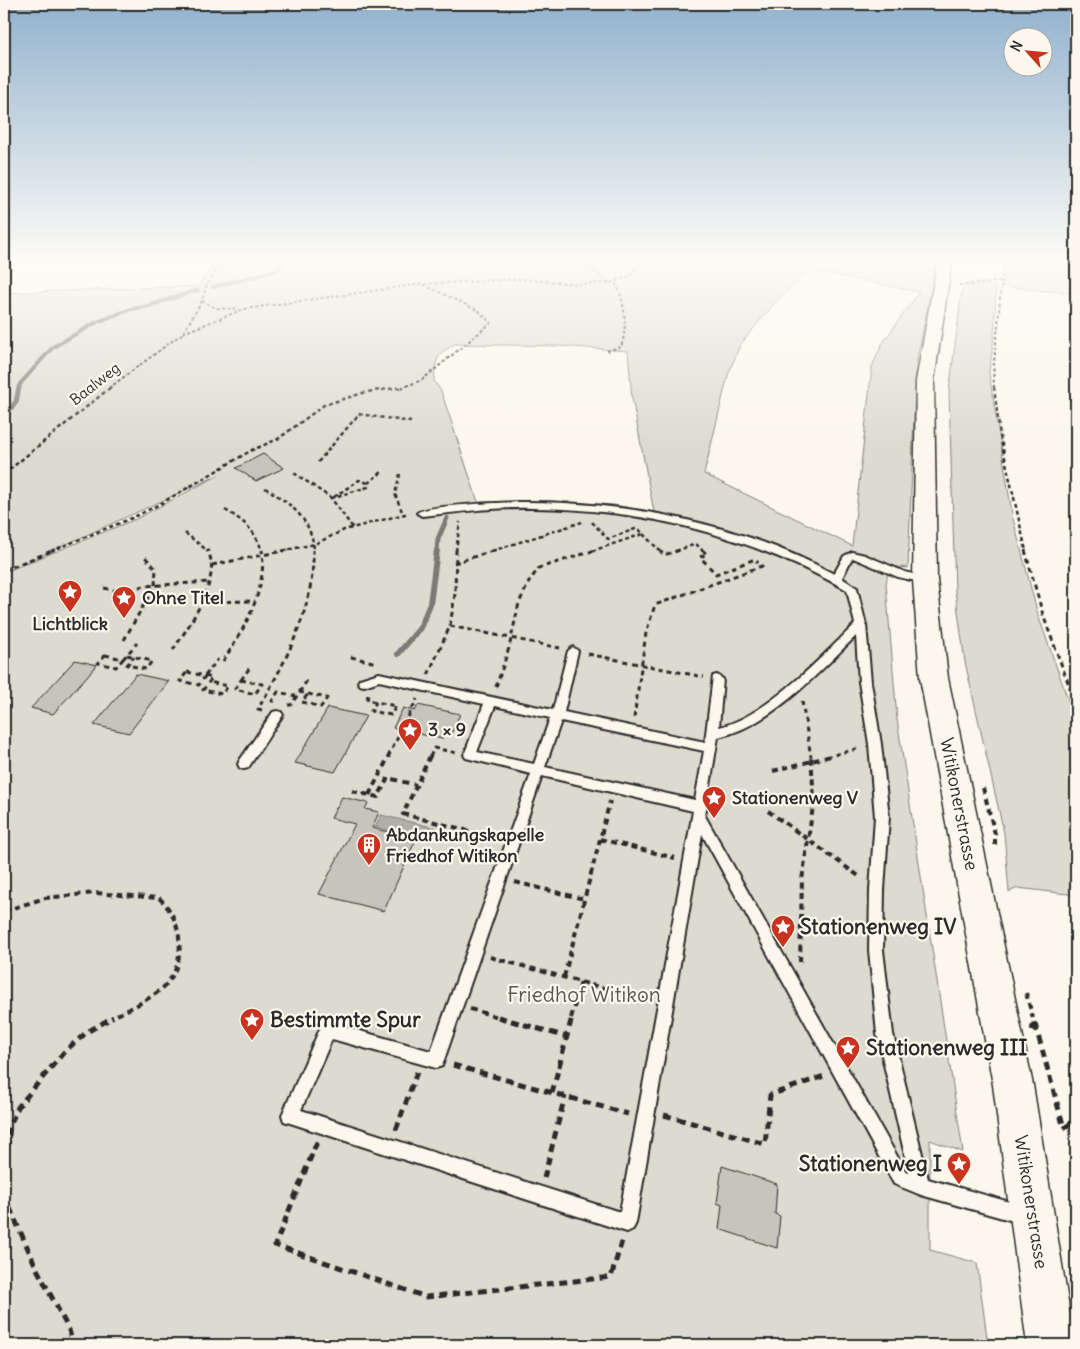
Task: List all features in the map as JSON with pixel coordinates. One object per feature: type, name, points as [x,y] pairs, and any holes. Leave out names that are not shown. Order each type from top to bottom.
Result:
[{"type":"main road","name":"Witikonerstrasse","points":[[935,322],[925,381],[925,580],[934,678],[1013,1085],[1051,1345]]},
{"type":"lane","points":[[422,513],[531,505],[622,511],[661,518],[729,535],[785,555],[852,588],[861,625],[865,682],[875,744],[882,816],[877,890],[876,950],[885,1034],[921,1186]]},
{"type":"lane","points":[[837,579],[847,558],[852,555],[862,556],[902,575],[925,580]]},
{"type":"lane","points":[[364,682],[379,677],[630,730],[712,740],[766,709],[801,683],[861,625]]},
{"type":"lane","points":[[573,651],[558,715],[474,953],[455,1005],[429,1058],[328,1030],[290,1115],[627,1223],[712,740],[717,679]]},
{"type":"lane","points":[[490,700],[470,755],[613,787],[700,812],[839,1071],[900,1178],[921,1186],[1033,1217]]},
{"type":"lane","points":[[244,764],[277,714]]},
{"type":"path","name":"Baalweg","points":[[4,474],[82,408],[183,333],[190,322]]},
{"type":"path","points":[[183,333],[211,322]]},
{"type":"path","points":[[4,570],[132,518],[160,504],[252,450],[278,440],[320,407],[364,393],[398,389],[418,382],[430,374],[490,322]]},
{"type":"path","points":[[607,351],[621,348],[624,332],[623,322]]},
{"type":"path","points":[[998,322],[992,367],[1000,436],[1018,522],[1043,615],[1076,704]]},
{"type":"path","points":[[318,462],[359,414],[411,422]]},
{"type":"path","points":[[331,498],[368,487],[368,483],[382,472]]},
{"type":"path","points":[[294,473],[331,498],[352,528]]},
{"type":"path","points":[[400,474],[393,488],[395,500],[403,514]]},
{"type":"path","points":[[331,498],[360,480],[368,483]]},
{"type":"path","points":[[258,709],[280,673],[298,630],[314,571],[314,544],[308,526],[297,510],[265,488]]},
{"type":"path","points":[[424,686],[450,626],[455,594],[454,563],[462,509]]},
{"type":"path","points":[[224,661],[236,643],[256,601],[264,569],[264,554],[257,536],[250,526],[225,510]]},
{"type":"path","points":[[622,511],[664,555],[696,544],[708,554],[700,557],[716,574],[755,559]]},
{"type":"path","points":[[212,565],[314,544],[352,528],[403,514],[422,513]]},
{"type":"path","points":[[454,563],[589,519],[608,539],[638,528]]},
{"type":"path","points":[[173,650],[200,602],[209,582],[212,565],[208,552],[200,542],[185,533]]},
{"type":"path","points":[[490,700],[505,662],[515,609],[520,595],[539,568],[643,534]]},
{"type":"path","points":[[630,730],[636,707],[646,634],[655,606],[762,566],[729,535]]},
{"type":"path","points":[[124,640],[155,585],[157,576],[156,566],[145,557]]},
{"type":"path","points":[[104,588],[122,592],[155,585],[209,582]]},
{"type":"path","points":[[200,602],[256,601]]},
{"type":"path","points":[[123,659],[105,655],[98,663],[116,667],[138,643]]},
{"type":"path","points":[[126,655],[152,661],[146,669],[127,665],[134,657]]},
{"type":"path","points":[[209,682],[228,686],[222,694],[203,690],[209,682],[212,678],[205,676],[187,672],[180,681],[199,685],[205,676],[218,659]]},
{"type":"path","points":[[242,680],[262,684],[255,694],[235,689],[251,666]]},
{"type":"path","points":[[296,696],[278,692],[272,701],[291,705],[308,679]]},
{"type":"path","points":[[364,682],[367,700],[396,706],[391,715],[372,711],[376,702]]},
{"type":"path","points":[[801,683],[804,715],[812,760],[814,800],[810,839],[802,880],[799,938],[801,998]]},
{"type":"path","points":[[299,692],[327,698],[321,707],[302,702],[308,694]]},
{"type":"path","points":[[369,795],[412,707]]},
{"type":"path","points":[[774,771],[875,744]]},
{"type":"path","points":[[470,755],[434,748],[403,814],[513,842]]},
{"type":"path","points":[[352,791],[378,797],[388,778],[416,785]]},
{"type":"path","points":[[982,781],[995,834],[995,854]]},
{"type":"path","points":[[564,977],[613,787]]},
{"type":"path","points":[[768,811],[810,839],[877,890]]},
{"type":"path","points":[[600,839],[690,862]]},
{"type":"path","points":[[500,878],[584,899]]},
{"type":"path","points":[[4,911],[46,898],[95,893],[159,898],[168,904],[174,912],[179,941],[176,970],[168,983],[158,992],[87,1032],[64,1052],[18,1107],[10,1125],[4,1176]]},
{"type":"path","points":[[474,953],[666,1005]]},
{"type":"path","points":[[552,1092],[581,982]]},
{"type":"path","points":[[1024,986],[1064,1128],[1076,1120]]},
{"type":"path","points":[[455,1005],[567,1038]]},
{"type":"path","points":[[1031,1032],[1034,1023]]},
{"type":"path","points":[[390,1147],[429,1058],[565,1096],[765,1144],[770,1095],[839,1071]]},
{"type":"path","points":[[539,1195],[565,1096]]},
{"type":"path","points":[[324,1126],[275,1245],[426,1297],[611,1276],[627,1223]]},
{"type":"path","points":[[4,1195],[69,1330],[73,1345]]},
{"type":"green space","name":"Friedhof Witikon","points":[[4,322],[759,322],[740,345],[728,375],[704,474],[852,546],[872,367],[882,344],[898,322],[924,322],[916,364],[908,568],[889,566],[886,584],[897,719],[963,1152],[930,1140],[930,1250],[977,1263],[988,1345],[4,1345]],"holes":[[[455,344],[560,346],[628,351],[632,398],[654,512],[614,505],[552,501],[478,502],[441,391],[434,381],[435,368],[440,355]],[[219,475],[136,519],[5,572]]]},
{"type":"green space","points":[[958,322],[995,322],[989,373],[1013,519],[1038,615],[1076,722],[1076,895],[1018,888],[1009,892],[1004,833],[965,662],[955,590],[949,392]]},
{"type":"shaded area","points":[[381,815],[436,828],[430,841],[375,827]]},
{"type":"building","points":[[263,454],[284,468],[256,481],[236,468]]},
{"type":"building","points":[[75,660],[97,665],[53,714],[31,708]]},
{"type":"building","points":[[136,674],[169,681],[129,733],[94,725]]},
{"type":"building","points":[[418,705],[460,714],[452,732],[447,730],[442,739],[393,728],[403,708],[415,711]]},
{"type":"building","points":[[328,708],[366,716],[335,772],[295,763]]},
{"type":"building","name":"Abdankungskapelle Friedhof Witikon","points":[[342,797],[368,803],[365,809],[379,812],[372,828],[416,839],[384,911],[319,894],[355,824],[331,818]]},
{"type":"building","points":[[722,1166],[777,1184],[775,1214],[780,1216],[777,1248],[719,1229],[722,1205],[717,1203]]},
{"type":"waterway","points":[[19,388],[20,384],[53,347],[97,322]]},
{"type":"waterway","points":[[4,416],[16,402],[19,387]]},
{"type":"waterway","points":[[437,551],[438,539],[447,518]]},
{"type":"waterway","points":[[398,654],[420,628],[430,604],[437,550]]},
{"type":"place","name":"Lichtblick","points":[[70,613]]},
{"type":"place","name":"Ohne Titel","points":[[124,619]]},
{"type":"place","name":"3 × 9","points":[[410,751]]},
{"type":"place","name":"Stationenweg V","points":[[714,819]]},
{"type":"place","name":"Abdankungskapelle Friedhof Witikon","points":[[369,866]]},
{"type":"place","name":"Stationenweg IV","points":[[783,948]]},
{"type":"place","name":"Bestimmte Spur","points":[[252,1041]]},
{"type":"place","name":"Stationenweg III","points":[[848,1069]]},
{"type":"place","name":"Stationenweg I","points":[[959,1185]]}]
